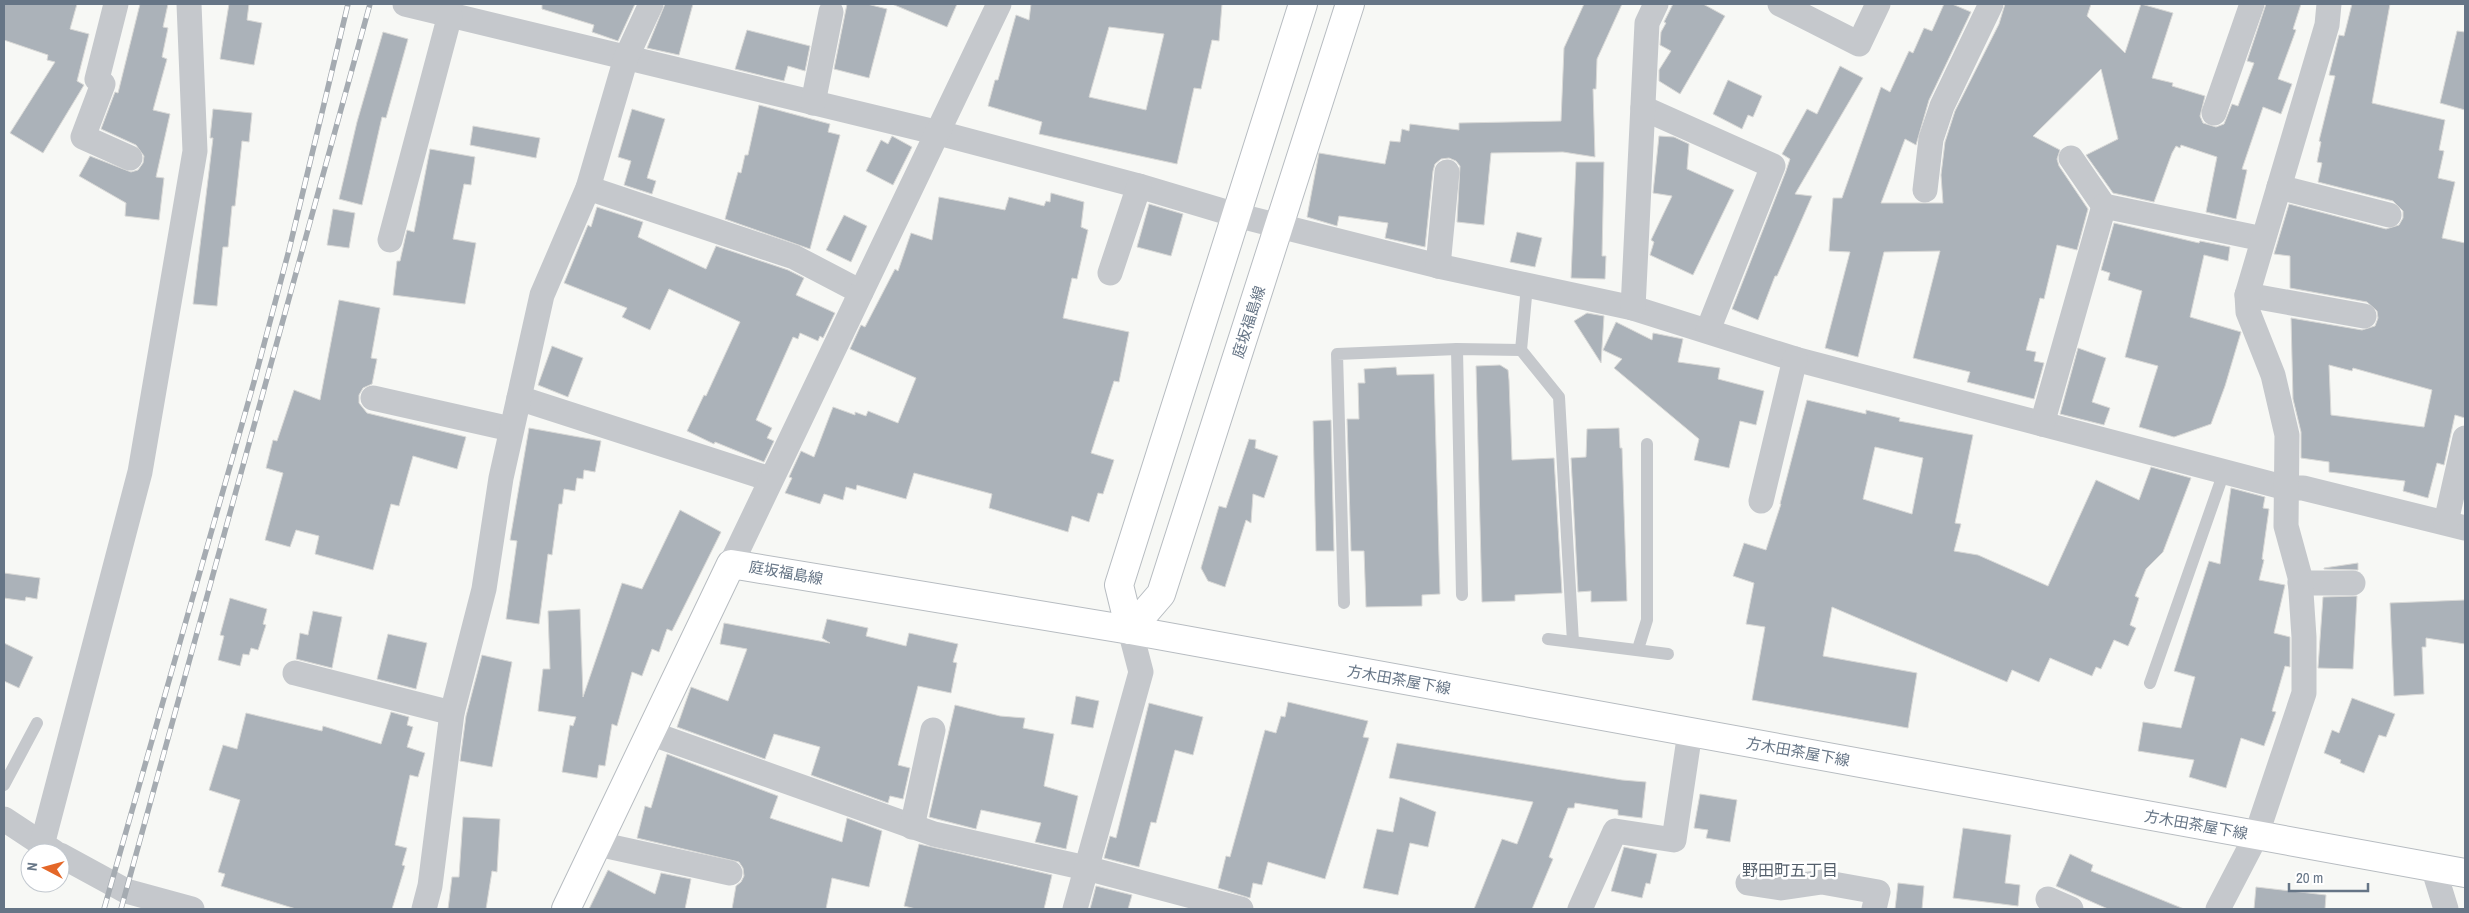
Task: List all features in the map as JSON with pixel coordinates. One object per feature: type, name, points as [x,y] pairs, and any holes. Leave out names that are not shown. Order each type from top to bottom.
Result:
[{"type":"main road","points":[[1130,630],[1119,585],[1303,4]]},
{"type":"main road","name":"庭坂福島線","points":[[566,909],[731,564],[1130,630],[1161,594],[1350,4]]},
{"type":"main road","name":"方木田茶屋下線","points":[[1130,630],[2465,873]]},
{"type":"street","points":[[116,4],[97,79],[103,84],[83,137],[130,158]]},
{"type":"street","points":[[55,843],[140,472],[195,151],[189,4]]},
{"type":"street","points":[[405,4],[465,13],[626,58],[939,133],[1138,186],[1236,215],[1438,266],[1633,308],[1708,330],[1795,359],[2286,488],[2303,488],[2455,525],[2465,438]]},
{"type":"street","points":[[424,909],[430,886],[452,713],[484,589],[500,478],[542,295],[588,188],[626,58],[651,4]]},
{"type":"street","points":[[731,564],[770,479],[939,133],[999,4]]},
{"type":"street","points":[[1633,308],[1647,23],[1656,4]]},
{"type":"street","points":[[1780,4],[1859,44],[1878,4]]},
{"type":"street","points":[[1925,190],[1931,139],[1942,106],[1991,4]]},
{"type":"street","points":[[2214,113],[2252,4]]},
{"type":"street","points":[[2218,909],[2256,836],[2304,693],[2304,637],[2300,583],[2286,526],[2288,436],[2273,374],[2248,312],[2247,294],[2327,25],[2329,4]]},
{"type":"street","points":[[813,103],[830,12]]},
{"type":"street","points":[[390,240],[465,13]]},
{"type":"street","points":[[1643,108],[1773,166],[1708,330]]},
{"type":"street","points":[[2071,158],[2104,206],[2262,239]]},
{"type":"street","points":[[1438,266],[1447,172]]},
{"type":"street","points":[[1110,273],[1138,186]]},
{"type":"street","points":[[2279,186],[2389,215]]},
{"type":"street","points":[[588,188],[794,257],[861,292]]},
{"type":"street","points":[[2042,424],[2104,206]]},
{"type":"street","points":[[2247,294],[2364,316]]},
{"type":"street","points":[[1761,501],[1795,359]]},
{"type":"street","points":[[374,398],[511,429]]},
{"type":"street","points":[[519,398],[770,479]]},
{"type":"street","points":[[2300,583],[2352,583]]},
{"type":"street","points":[[1075,909],[1141,672],[1130,630]]},
{"type":"street","points":[[295,673],[452,713]]},
{"type":"street","points":[[912,827],[933,730]]},
{"type":"street","points":[[1580,909],[1615,831],[1674,840],[1690,732]]},
{"type":"street","points":[[650,733],[934,834],[1086,868],[1241,909]]},
{"type":"street","points":[[4,819],[41,843]]},
{"type":"street","points":[[598,844],[730,873]]},
{"type":"street","points":[[70,860],[126,891],[192,909]]},
{"type":"street","points":[[2433,867],[2446,909]]},
{"type":"street","points":[[1748,883],[1781,888],[1822,882],[1878,892],[1874,909]]},
{"type":"street","points":[[2048,899],[2071,909]]},
{"type":"lane","points":[[1527,286],[1521,350],[1559,397],[1573,642]]},
{"type":"lane","points":[[1344,603],[1337,354],[1457,349],[1521,350]]},
{"type":"lane","points":[[1457,349],[1462,596]]},
{"type":"lane","points":[[1638,649],[1648,620],[1647,444]]},
{"type":"lane","points":[[2150,683],[2224,472]]},
{"type":"lane","points":[[1548,639],[1668,654]]},
{"type":"lane","points":[[4,785],[36,723]]},
{"type":"building","points":[[4,4],[77,4],[70,29],[89,34],[77,81],[84,85],[43,153],[10,133],[55,62],[47,60],[48,55],[4,40]]},
{"type":"building","points":[[140,4],[168,4],[163,27],[168,28],[162,57],[167,59],[153,110],[170,114],[156,177],[164,178],[159,220],[125,216],[126,203],[79,176],[90,156],[131,172],[138,170],[143,163],[144,156],[136,145],[101,129],[115,92],[118,93]]},
{"type":"building","points":[[229,4],[249,4],[247,20],[262,23],[254,65],[220,59]]},
{"type":"building","points":[[542,4],[635,4],[618,41],[592,32],[594,25],[542,9]]},
{"type":"building","points":[[665,4],[693,4],[679,55],[647,48]]},
{"type":"building","points":[[847,4],[867,4],[887,9],[869,78],[834,69]]},
{"type":"building","points":[[892,4],[957,4],[947,27]]},
{"type":"building","points":[[1031,4],[1222,4],[1219,41],[1212,40],[1201,89],[1194,88],[1177,164],[1039,134],[1042,122],[988,106],[995,80],[998,80],[1016,15],[1029,20]],"holes":[[[1109,27],[1164,34],[1146,110],[1089,97]]]},
{"type":"building","points":[[1584,4],[1622,4],[1597,59],[1596,89],[1593,89],[1595,157],[1563,152],[1491,153],[1484,225],[1457,222],[1460,166],[1456,161],[1449,158],[1441,159],[1435,164],[1433,171],[1425,247],[1385,238],[1388,223],[1339,216],[1337,226],[1307,217],[1319,153],[1385,164],[1390,141],[1400,142],[1402,129],[1409,131],[1410,124],[1459,130],[1459,123],[1561,121],[1564,48]]},
{"type":"building","points":[[1673,4],[1703,4],[1725,16],[1680,94],[1659,81],[1659,70],[1671,51],[1660,45],[1661,32]]},
{"type":"building","points":[[1944,4],[1952,4],[1971,12],[1929,100],[1916,145],[1905,139],[1881,203],[1943,203],[1941,175],[1945,142],[1955,111],[1999,24],[2005,4],[2091,4],[2087,16],[2125,53],[2141,4],[2173,13],[2152,78],[2173,83],[2172,86],[2205,96],[2200,116],[2203,123],[2216,127],[2224,124],[2232,104],[2238,106],[2254,63],[2247,61],[2266,4],[2301,4],[2293,29],[2296,30],[2278,79],[2292,84],[2281,114],[2263,107],[2242,169],[2247,170],[2236,219],[2206,212],[2217,157],[2181,145],[2180,148],[2176,146],[2172,153],[2154,202],[2113,193],[2086,155],[2118,139],[2101,69],[2033,136],[2060,150],[2057,159],[2059,166],[2088,209],[2077,250],[2057,245],[2044,299],[2040,298],[2026,350],[2036,352],[2034,361],[2044,363],[2034,399],[1967,382],[1970,372],[1913,358],[1940,251],[1884,252],[1858,357],[1825,348],[1850,252],[1829,251],[1833,198],[1842,198],[1881,87],[1890,92],[1909,51],[1913,53],[1924,28],[1932,31]]},
{"type":"building","points":[[2352,4],[2390,4],[2372,103],[2445,120],[2439,150],[2444,151],[2438,178],[2455,182],[2442,238],[2465,243],[2465,418],[2455,415],[2444,465],[2437,463],[2428,498],[2403,491],[2405,481],[2329,472],[2329,462],[2301,458],[2301,432],[2293,399],[2291,318],[2362,330],[2375,326],[2378,318],[2377,311],[2367,302],[2290,288],[2290,256],[2274,254],[2289,204],[2386,229],[2399,225],[2403,218],[2403,211],[2393,201],[2318,182],[2322,163],[2317,162],[2321,142],[2319,141],[2335,76],[2329,75],[2339,35],[2344,36]],"holes":[[[2329,365],[2352,371],[2353,368],[2432,390],[2424,427],[2331,415]]]},
{"type":"building","points":[[747,30],[810,46],[805,71],[788,66],[784,81],[735,69]]},
{"type":"building","points":[[2457,31],[2465,32],[2465,110],[2440,103]]},
{"type":"building","points":[[383,32],[408,39],[386,118],[382,117],[362,205],[339,199],[357,122]]},
{"type":"building","points":[[1840,66],[1863,78],[1795,194],[1812,196],[1777,276],[1775,276],[1758,320],[1732,309],[1790,159],[1782,154],[1807,109],[1817,114]]},
{"type":"building","points":[[1728,80],[1762,96],[1753,117],[1748,115],[1742,129],[1713,114]]},
{"type":"building","points":[[759,105],[830,124],[828,132],[840,135],[810,249],[725,219],[738,172],[741,173],[745,155],[748,155]]},
{"type":"building","points":[[213,109],[252,113],[249,142],[242,141],[235,206],[232,206],[228,247],[223,247],[217,306],[193,304],[213,138],[210,138]]},
{"type":"building","points":[[632,109],[665,119],[647,178],[656,181],[652,194],[624,185],[631,161],[618,157]]},
{"type":"building","points":[[473,126],[540,138],[536,158],[470,145]]},
{"type":"building","points":[[892,136],[912,147],[893,185],[866,171],[881,140],[888,144]]},
{"type":"building","points":[[1659,136],[1674,137],[1689,144],[1687,169],[1734,190],[1693,275],[1650,255],[1654,242],[1651,240],[1672,196],[1653,193]]},
{"type":"building","points":[[430,149],[475,157],[471,185],[464,184],[453,239],[476,243],[465,304],[393,295],[397,261],[400,261],[407,230],[414,232]]},
{"type":"building","points":[[1576,162],[1604,162],[1602,256],[1606,256],[1605,279],[1571,278]]},
{"type":"building","points":[[1051,193],[1084,202],[1081,227],[1088,230],[1077,279],[1072,278],[1063,318],[1129,332],[1119,382],[1114,381],[1091,453],[1114,460],[1103,494],[1098,493],[1089,522],[1072,516],[1068,532],[989,508],[992,494],[914,473],[906,499],[857,485],[856,490],[846,487],[843,500],[824,494],[820,504],[785,493],[792,478],[789,477],[801,451],[814,457],[833,407],[855,415],[855,412],[866,416],[868,411],[898,423],[916,378],[850,349],[861,325],[865,327],[895,269],[898,271],[911,233],[932,240],[939,197],[1005,210],[1009,197],[1044,206],[1046,201],[1050,202]]},
{"type":"building","points":[[1149,204],[1183,214],[1171,256],[1137,247]]},
{"type":"building","points":[[597,207],[643,222],[638,237],[706,269],[716,246],[788,270],[804,278],[796,295],[835,313],[823,338],[820,336],[818,341],[800,333],[798,339],[793,337],[756,420],[772,428],[767,438],[774,441],[764,462],[715,442],[714,444],[687,431],[704,395],[706,396],[740,322],[669,289],[650,330],[622,317],[627,308],[564,283],[588,225],[591,227]]},
{"type":"building","points":[[333,209],[355,213],[349,248],[327,245]]},
{"type":"building","points":[[844,215],[867,226],[851,262],[826,250]]},
{"type":"building","points":[[2114,223],[2199,243],[2200,241],[2230,247],[2228,261],[2204,255],[2190,317],[2241,332],[2225,386],[2211,424],[2174,437],[2139,427],[2158,366],[2125,357],[2142,291],[2108,280],[2110,273],[2101,270]]},
{"type":"building","points":[[1517,232],[1542,238],[1535,267],[1510,262]]},
{"type":"building","points":[[339,300],[380,308],[371,358],[377,359],[372,384],[363,388],[359,395],[359,403],[367,413],[466,437],[457,469],[413,456],[399,506],[391,504],[373,570],[315,554],[319,536],[296,530],[290,547],[265,540],[283,473],[266,468],[273,440],[277,441],[294,390],[320,400]]},
{"type":"building","points":[[1587,313],[1604,316],[1601,363],[1574,321]]},
{"type":"building","points":[[1616,322],[1652,340],[1653,333],[1683,339],[1678,362],[1720,368],[1718,379],[1764,391],[1756,425],[1740,421],[1729,468],[1694,460],[1699,439],[1614,368],[1622,359],[1603,350]]},
{"type":"building","points":[[552,346],[583,358],[568,397],[538,385]]},
{"type":"building","points":[[2078,348],[2106,358],[2092,402],[2110,408],[2104,425],[2060,414]]},
{"type":"building","points":[[1500,365],[1508,370],[1512,460],[1554,458],[1562,593],[1515,595],[1515,601],[1482,602],[1476,366]]},
{"type":"building","points":[[1396,367],[1397,375],[1434,374],[1440,594],[1422,595],[1422,606],[1366,607],[1364,551],[1351,551],[1347,419],[1359,419],[1358,383],[1365,383],[1364,369]]},
{"type":"building","points":[[1807,400],[1866,414],[1866,410],[1900,418],[1899,421],[1973,435],[1955,523],[1961,524],[1954,551],[1978,555],[2048,586],[2096,480],[2139,500],[2151,467],[2191,478],[2163,552],[2146,569],[2135,596],[2139,598],[2130,625],[2136,628],[2128,646],[2114,640],[2101,669],[2096,667],[2092,676],[2050,658],[2039,682],[2012,670],[2007,682],[1832,607],[1823,656],[1917,673],[1908,728],[1752,700],[1765,627],[1746,624],[1754,583],[1733,576],[1744,543],[1766,550]],"holes":[[[1875,447],[1923,458],[1912,514],[1863,499]]]},
{"type":"building","points":[[1331,420],[1334,551],[1316,551],[1313,421]]},
{"type":"building","points":[[529,428],[601,441],[595,472],[584,470],[583,479],[577,478],[575,491],[564,489],[562,504],[559,504],[552,555],[548,554],[539,624],[506,619],[517,541],[510,540]]},
{"type":"building","points":[[1619,428],[1620,448],[1622,448],[1627,601],[1591,602],[1591,591],[1578,592],[1571,458],[1586,457],[1587,429]]},
{"type":"building","points":[[1249,439],[1256,440],[1255,448],[1278,456],[1264,498],[1253,494],[1251,523],[1246,520],[1225,587],[1208,581],[1201,568],[1219,506],[1226,508]]},
{"type":"building","points":[[2231,488],[2265,497],[2263,508],[2269,509],[2262,559],[2264,560],[2259,580],[2285,585],[2274,633],[2290,637],[2290,667],[2285,666],[2272,711],[2276,712],[2264,746],[2241,738],[2226,788],[2189,777],[2194,760],[2138,751],[2143,722],[2181,728],[2195,677],[2174,671],[2209,561],[2220,564]]},
{"type":"building","points":[[680,510],[721,532],[672,631],[667,629],[659,652],[652,649],[642,676],[632,672],[617,726],[612,724],[605,766],[599,765],[597,778],[562,772],[570,725],[573,726],[576,717],[538,711],[543,669],[550,669],[548,611],[580,609],[583,697],[622,583],[642,589]]},
{"type":"building","points":[[2358,563],[2358,570],[2324,569],[2324,568]]},
{"type":"building","points":[[4,573],[40,578],[37,599],[26,597],[25,601],[4,598]]},
{"type":"building","points":[[2357,596],[2353,669],[2318,668],[2323,597]]},
{"type":"building","points":[[230,598],[267,609],[263,624],[266,625],[258,650],[251,648],[249,655],[243,654],[240,666],[218,660],[224,636],[220,635]]},
{"type":"building","points":[[2465,600],[2465,644],[2426,638],[2426,647],[2422,647],[2424,694],[2394,696],[2390,603]]},
{"type":"building","points":[[313,611],[342,617],[332,668],[296,659],[300,633],[308,635]]},
{"type":"building","points":[[827,619],[868,628],[866,636],[906,646],[909,633],[958,644],[953,662],[957,663],[951,693],[918,686],[898,765],[910,768],[903,799],[890,796],[888,803],[811,775],[820,747],[774,734],[765,759],[677,727],[691,687],[728,701],[747,649],[720,644],[724,623],[830,643],[822,638]]},
{"type":"building","points":[[388,634],[427,643],[416,689],[377,679]]},
{"type":"building","points":[[4,643],[33,657],[19,688],[4,681]]},
{"type":"building","points":[[482,655],[512,662],[492,767],[460,761],[466,716]]},
{"type":"building","points":[[1076,696],[1099,701],[1093,728],[1071,724]]},
{"type":"building","points":[[2352,698],[2395,714],[2386,737],[2379,735],[2364,773],[2340,763],[2341,760],[2324,753],[2332,730],[2339,733]]},
{"type":"building","points":[[1288,702],[1368,721],[1363,737],[1369,738],[1325,879],[1268,862],[1262,885],[1253,883],[1250,898],[1218,888],[1226,856],[1230,857],[1265,730],[1276,733],[1281,716],[1285,717]]},
{"type":"building","points":[[1149,703],[1203,717],[1193,755],[1175,750],[1156,823],[1151,822],[1139,867],[1104,858],[1110,836],[1116,838]]},
{"type":"building","points":[[955,705],[1000,716],[1025,718],[1023,728],[1054,734],[1044,786],[1078,796],[1066,849],[1035,842],[1041,823],[981,810],[976,829],[929,817]]},
{"type":"building","points":[[391,712],[409,717],[407,725],[413,727],[407,747],[425,753],[418,777],[410,775],[395,845],[407,848],[402,865],[405,866],[392,909],[296,909],[221,886],[225,874],[218,872],[240,800],[209,790],[223,745],[237,749],[246,713],[322,731],[323,726],[381,744]]},
{"type":"building","points":[[1397,743],[1622,780],[1646,782],[1642,818],[1618,815],[1618,810],[1575,803],[1574,808],[1568,808],[1549,857],[1553,859],[1532,909],[1474,909],[1502,839],[1517,844],[1533,802],[1389,778]]},
{"type":"building","points":[[667,754],[778,796],[770,818],[842,842],[847,818],[882,831],[869,887],[832,878],[826,909],[732,909],[736,886],[744,876],[743,868],[739,862],[637,838],[645,806],[651,808]]},
{"type":"building","points":[[1700,794],[1737,800],[1730,842],[1706,838],[1708,830],[1694,828]]},
{"type":"building","points":[[1400,797],[1436,812],[1428,847],[1410,843],[1398,895],[1363,888],[1377,829],[1393,832]]},
{"type":"building","points":[[463,817],[500,819],[497,872],[492,871],[486,909],[448,909],[452,877],[459,877]]},
{"type":"building","points":[[1963,828],[2011,835],[2005,883],[2020,885],[2018,906],[1953,898]]},
{"type":"building","points":[[919,844],[1052,875],[1044,909],[916,909],[904,906]]},
{"type":"building","points":[[1624,847],[1657,854],[1650,884],[1646,883],[1642,898],[1611,891]]},
{"type":"building","points":[[2070,854],[2093,865],[2091,871],[2184,909],[2108,909],[2056,886]]},
{"type":"building","points":[[608,870],[655,894],[661,873],[691,879],[685,909],[589,909]]},
{"type":"building","points":[[1898,883],[1924,886],[1922,909],[1895,909]]},
{"type":"building","points":[[1096,886],[1132,895],[1128,909],[1090,909]]},
{"type":"building","points":[[2256,887],[2326,895],[2325,909],[2254,909]]},
{"type":"railway","points":[[104,909],[254,382],[289,250],[348,4]]},
{"type":"railway","points":[[121,909],[370,4]]},
{"type":"district","name":"野田町五丁目","points":[[1790,870]]}]
